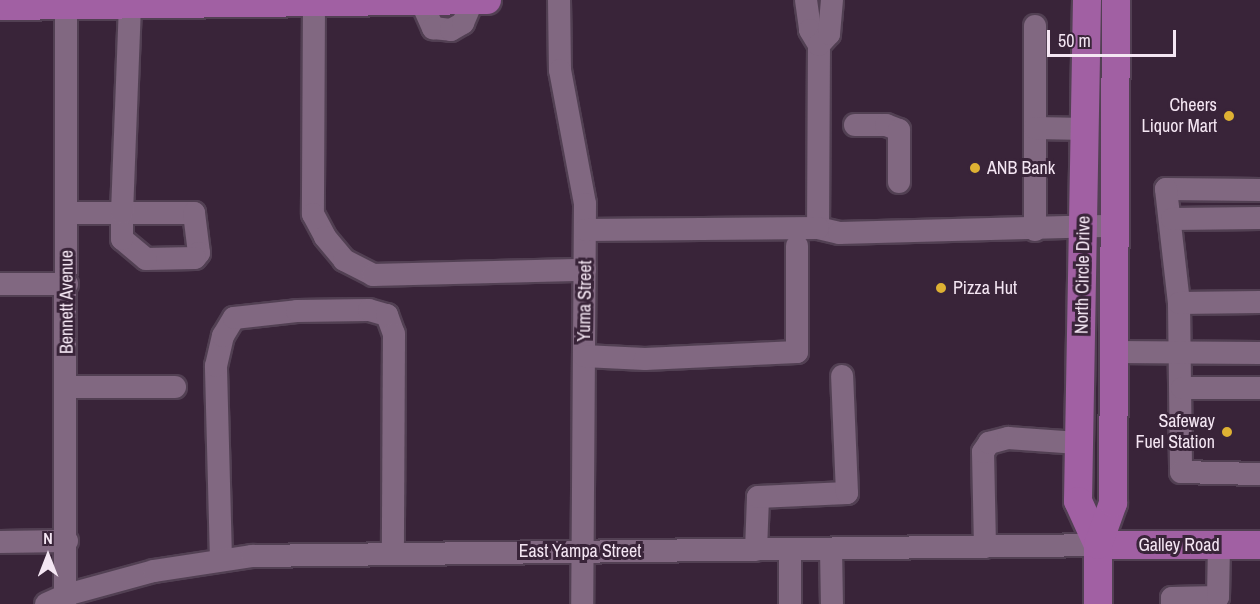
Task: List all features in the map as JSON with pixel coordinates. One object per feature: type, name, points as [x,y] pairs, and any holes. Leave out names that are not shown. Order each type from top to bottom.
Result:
[{"type":"main road","points":[[0,6],[66,3],[487,0]]},
{"type":"main road","name":"North Circle Drive","points":[[1087,0],[1078,501],[1098,545]]},
{"type":"main road","name":"North Circle Drive","points":[[1098,604],[1098,545],[1113,503],[1116,0]]},
{"type":"main road","name":"Galley Road","points":[[1098,545],[1260,545]]},
{"type":"street","name":"Yuma Street","points":[[559,0],[560,70],[581,177],[585,230],[582,604]]},
{"type":"street","points":[[806,0],[810,30],[819,45],[818,228]]},
{"type":"street","points":[[819,45],[829,34],[832,0]]},
{"type":"street","points":[[314,2],[314,214],[324,237],[344,260],[372,275],[585,270]]},
{"type":"street","name":"Bennett Avenue","points":[[66,3],[66,599]]},
{"type":"street","points":[[66,213],[122,213],[130,4]]},
{"type":"street","points":[[1035,26],[1035,230]]},
{"type":"street","points":[[855,125],[886,125],[899,130],[899,182]]},
{"type":"street","points":[[1035,128],[1086,129]]},
{"type":"street","points":[[1260,190],[1166,189],[1179,219],[1181,472],[1260,474]]},
{"type":"street","points":[[1179,219],[1260,218]]},
{"type":"street","points":[[1179,219],[1208,228],[1260,228]]},
{"type":"street","points":[[585,230],[818,228],[839,233],[1084,229],[1115,226]]},
{"type":"street","points":[[584,356],[645,359],[797,352],[797,246]]},
{"type":"street","points":[[0,284],[67,284]]},
{"type":"street","points":[[1179,303],[1260,302]]},
{"type":"street","points":[[221,560],[216,366],[223,336],[234,318],[321,311],[369,310],[387,315],[394,334],[393,553]]},
{"type":"street","points":[[1114,352],[1260,353]]},
{"type":"street","points":[[756,550],[758,497],[847,493],[842,376]]},
{"type":"street","points":[[67,387],[175,387]]},
{"type":"street","points":[[1182,388],[1260,388]]},
{"type":"street","points":[[985,547],[983,452],[989,443],[1008,438],[1078,443]]},
{"type":"street","points":[[0,542],[67,541]]},
{"type":"street","name":"East Yampa Street","points":[[45,604],[154,571],[221,560],[393,553],[1098,545]]},
{"type":"street","points":[[1172,604],[1172,598],[1218,597],[1219,545]]},
{"type":"street","points":[[831,549],[832,604]]},
{"type":"street","points":[[790,550],[790,604]]},
{"type":"place","name":"Cheers Liquor Mart","points":[[1229,116]]},
{"type":"place","name":"ANB Bank","points":[[975,168]]},
{"type":"place","name":"Pizza Hut","points":[[941,288]]},
{"type":"place","name":"Safeway Fuel Station","points":[[1227,432]]}]
